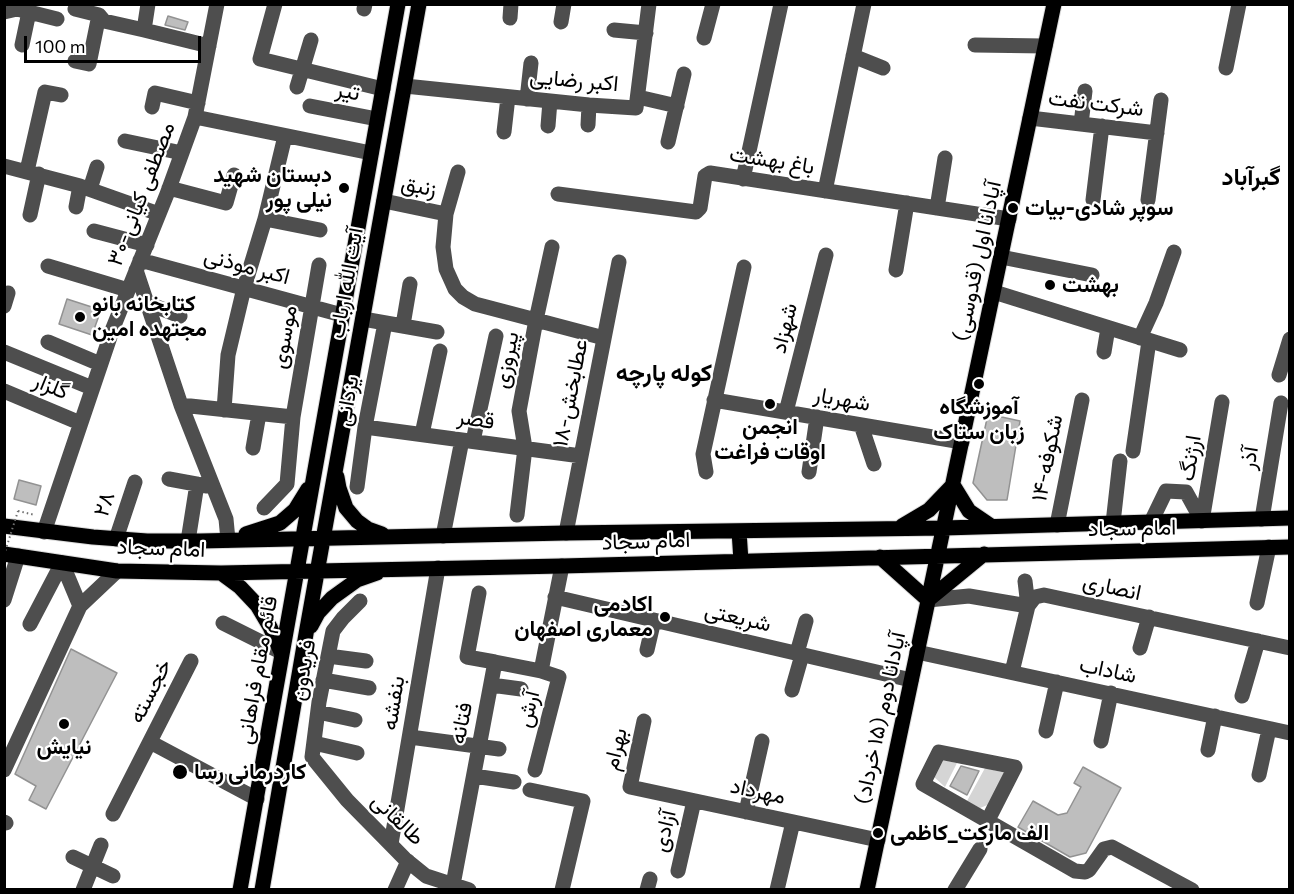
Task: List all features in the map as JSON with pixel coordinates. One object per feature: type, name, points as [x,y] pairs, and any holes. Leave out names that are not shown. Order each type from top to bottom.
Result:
[{"type":"main road","name":"آیت الله ارباب","points":[[304,534],[398,4]]},
{"type":"main road","name":"آیت الله ارباب","points":[[318,570],[419,4]]},
{"type":"main road","name":"آپادانا اول (قدوسی)","points":[[938,556],[1054,4]]},
{"type":"main road","points":[[347,287],[368,291]]},
{"type":"main road","points":[[336,466],[339,489],[346,508],[357,521],[368,529],[394,537]]},
{"type":"main road","points":[[228,540],[280,523],[295,510],[309,488],[315,469]]},
{"type":"main road","points":[[897,528],[929,510],[953,485],[969,511],[991,526]]},
{"type":"main road","name":"امام سجاد","points":[[4,526],[46,525],[116,539],[188,541],[304,534],[323,538],[394,537],[944,528],[1290,518]]},
{"type":"main road","points":[[739,531],[741,561]]},
{"type":"main road","name":"قائم مقام فراهانی","points":[[240,890],[304,534]]},
{"type":"main road","name":"امام سجاد","points":[[9,555],[117,571],[221,573],[1290,547]]},
{"type":"main road","points":[[880,557],[928,600],[984,554]]},
{"type":"main road","name":"آپادانا دوم (۱۵ خرداد)","points":[[867,890],[938,556]]},
{"type":"main road","points":[[306,634],[318,613],[332,598],[357,580],[390,569]]},
{"type":"main road","name":"قائم مقام فراهانی","points":[[262,890],[318,570]]},
{"type":"main road","points":[[221,573],[240,587],[257,605],[270,627],[281,661],[289,656],[298,659],[300,668]]},
{"type":"street","points":[[144,30],[148,4]]},
{"type":"street","name":"۳۰-مصطفی کیانی","points":[[46,525],[100,364],[182,153],[196,110],[217,4]]},
{"type":"street","points":[[275,4],[260,59],[382,89]]},
{"type":"street","points":[[561,22],[564,4]]},
{"type":"street","name":"اکبر رضایی","points":[[405,86],[636,108],[650,4]]},
{"type":"street","points":[[704,38],[712,4]]},
{"type":"street","points":[[743,179],[781,4]]},
{"type":"street","points":[[825,191],[864,4]]},
{"type":"street","points":[[1226,68],[1239,4]]},
{"type":"street","points":[[4,12],[17,9],[57,18]]},
{"type":"street","points":[[75,9],[99,15],[104,21],[209,46]]},
{"type":"street","points":[[22,45],[29,12]]},
{"type":"street","points":[[75,61],[89,64],[99,15]]},
{"type":"street","points":[[614,30],[646,33]]},
{"type":"street","points":[[297,87],[311,40]]},
{"type":"street","points":[[975,45],[1046,46]]},
{"type":"street","points":[[853,56],[884,68]]},
{"type":"street","points":[[527,99],[531,63]]},
{"type":"street","points":[[668,142],[684,74]]},
{"type":"street","points":[[1081,124],[1085,91]]},
{"type":"street","points":[[30,215],[33,173],[45,92],[61,94]]},
{"type":"street","points":[[152,106],[155,93],[196,110],[285,136],[371,153]]},
{"type":"street","points":[[504,132],[508,97]]},
{"type":"street","points":[[638,97],[677,106]]},
{"type":"street","points":[[1148,200],[1161,100]]},
{"type":"street","points":[[548,126],[550,101]]},
{"type":"street","points":[[588,125],[590,105]]},
{"type":"street","name":"تیر","points":[[310,106],[377,119]]},
{"type":"street","name":"شرکت نفت","points":[[1030,118],[1157,133]]},
{"type":"street","points":[[1093,200],[1102,126]]},
{"type":"street","points":[[224,410],[228,355],[285,136]]},
{"type":"street","points":[[125,141],[182,153]]},
{"type":"street","points":[[937,208],[945,158]]},
{"type":"street","points":[[4,166],[85,188],[159,214]]},
{"type":"street","points":[[76,207],[97,167]]},
{"type":"street","points":[[458,172],[446,214],[443,247],[446,269],[455,289],[475,304],[604,338]]},
{"type":"street","name":"باغ بهشت","points":[[558,194],[696,212],[700,208],[707,174],[1009,219]]},
{"type":"street","points":[[170,188],[226,203],[234,175]]},
{"type":"street","name":"زنبق","points":[[384,201],[446,214]]},
{"type":"street","points":[[896,270],[907,203]]},
{"type":"street","points":[[265,219],[320,230]]},
{"type":"street","points":[[94,231],[147,244]]},
{"type":"street","name":"پیروزی","points":[[517,515],[525,448],[519,411],[552,247]]},
{"type":"street","points":[[1133,451],[1145,339],[1174,252]]},
{"type":"street","name":"شهزاد","points":[[786,412],[826,255]]},
{"type":"street","points":[[1001,257],[1092,275]]},
{"type":"street","name":"۱۸-عطابخش","points":[[566,533],[619,262]]},
{"type":"street","points":[[138,265],[147,303],[181,405],[226,519],[228,540]]},
{"type":"street","name":"اکبر موذنی","points":[[138,265],[244,288],[342,315]]},
{"type":"street","name":"موسوی","points":[[293,417],[320,265]]},
{"type":"street","points":[[48,266],[128,290]]},
{"type":"street","points":[[706,472],[703,454],[744,267]]},
{"type":"street","points":[[403,325],[410,284]]},
{"type":"street","points":[[994,292],[1180,350]]},
{"type":"street","points":[[147,303],[180,316]]},
{"type":"street","points":[[363,319],[437,332]]},
{"type":"street","name":"یزدانی","points":[[357,488],[365,427],[385,322]]},
{"type":"street","points":[[1104,352],[1108,328]]},
{"type":"street","points":[[444,536],[467,440],[496,336]]},
{"type":"street","points":[[1279,375],[1290,339]]},
{"type":"street","points":[[48,342],[100,364]]},
{"type":"street","points":[[4,351],[92,388]]},
{"type":"street","points":[[422,434],[440,351]]},
{"type":"street","name":"گلزار","points":[[4,391],[80,423]]},
{"type":"street","name":"شهریار","points":[[714,400],[962,442]]},
{"type":"street","name":"۱۴-شکوفه","points":[[1057,525],[1082,400]]},
{"type":"street","name":"ارژنگ","points":[[1202,521],[1221,402]]},
{"type":"street","name":"آذر","points":[[1262,519],[1281,403]]},
{"type":"street","points":[[181,405],[293,417],[287,484],[264,508]]},
{"type":"street","points":[[253,447],[259,414]]},
{"type":"street","points":[[809,471],[817,417]]},
{"type":"street","points":[[861,425],[874,464]]},
{"type":"street","name":"قصر","points":[[365,427],[581,456]]},
{"type":"street","points":[[1113,523],[1120,461]]},
{"type":"street","points":[[169,479],[213,486]]},
{"type":"street","name":"۲۸","points":[[116,539],[135,482]]},
{"type":"street","points":[[188,541],[197,484]]},
{"type":"street","points":[[1151,522],[1166,491],[1186,492],[1202,521]]},
{"type":"street","points":[[1257,603],[1269,547]]},
{"type":"street","points":[[4,600],[9,555]]},
{"type":"street","points":[[62,563],[80,606]]},
{"type":"street","points":[[30,624],[62,563]]},
{"type":"street","name":"آرش","points":[[541,671],[562,566]]},
{"type":"street","name":"بنفشه","points":[[391,844],[438,568]]},
{"type":"street","points":[[4,770],[80,606],[117,571]]},
{"type":"street","points":[[1012,672],[1028,606],[1025,581]]},
{"type":"street","points":[[479,593],[467,657],[495,662]]},
{"type":"street","name":"انصاری","points":[[928,600],[969,596],[1028,606],[1035,597],[1044,595],[1290,648]]},
{"type":"street","name":"شریعتی","points":[[555,597],[911,680]]},
{"type":"street","name":"فریدون","points":[[313,750],[333,631],[360,601]]},
{"type":"street","points":[[1140,648],[1149,617]]},
{"type":"street","points":[[647,650],[654,620]]},
{"type":"street","points":[[792,690],[806,621]]},
{"type":"street","points":[[223,622],[280,659]]},
{"type":"street","points":[[1242,696],[1258,641]]},
{"type":"street","name":"شاداب","points":[[917,652],[1290,733]]},
{"type":"street","points":[[328,656],[366,661]]},
{"type":"street","name":"خجسته","points":[[113,814],[191,661]]},
{"type":"street","name":"آرش","points":[[495,662],[559,677],[535,770]]},
{"type":"street","name":"فتانه","points":[[453,887],[495,662]]},
{"type":"street","points":[[324,681],[369,688]]},
{"type":"street","points":[[1046,731],[1057,682]]},
{"type":"street","points":[[491,685],[521,689]]},
{"type":"street","points":[[1101,741],[1111,693]]},
{"type":"street","points":[[318,712],[355,720]]},
{"type":"street","points":[[1208,750],[1215,716]]},
{"type":"street","name":"بهرام","points":[[630,787],[644,721]]},
{"type":"street","points":[[1259,775],[1269,729]]},
{"type":"street","points":[[410,737],[499,749]]},
{"type":"street","points":[[746,812],[762,741]]},
{"type":"street","name":"خجسته","points":[[150,742],[257,799]]},
{"type":"street","points":[[313,750],[357,753]]},
{"type":"street","name":"طالقانی","points":[[313,750],[347,800],[408,861],[426,876],[453,887],[469,890]]},
{"type":"street","points":[[988,820],[1015,767],[939,752],[923,784],[1075,871],[1089,870],[1104,849],[1112,847],[1192,890]]},
{"type":"street","points":[[474,776],[514,782]]},
{"type":"street","name":"مهرداد","points":[[630,787],[878,840]]},
{"type":"street","points":[[530,790],[583,801],[562,890]]},
{"type":"street","name":"آزادی","points":[[678,871],[694,801]]},
{"type":"street","points":[[777,890],[793,822]]},
{"type":"street","points":[[83,890],[101,845]]},
{"type":"street","points":[[955,890],[980,849]]},
{"type":"street","points":[[73,857],[113,876]]},
{"type":"street","points":[[395,890],[408,861]]},
{"type":"path","points":[[9,555],[18,511],[46,525]]},
{"type":"shaded area","points":[[942,760],[957,763],[945,787],[933,776]]},
{"type":"shaded area","points":[[985,768],[1006,773],[990,804],[980,808],[967,801]]},
{"type":"building","points":[[168,16],[188,22],[185,30],[165,25]]},
{"type":"building","name":"کتابخانه بانو مجتهده امین","points":[[67,299],[101,310],[92,335],[59,324]]},
{"type":"building","points":[[988,414],[1020,421],[1007,500],[987,500],[973,483]]},
{"type":"building","points":[[19,480],[41,486],[36,505],[14,499]]},
{"type":"building","name":"نیایش","points":[[71,649],[117,673],[46,809],[29,800],[36,786],[15,774]]},
{"type":"building","points":[[961,766],[979,771],[967,795],[950,786]]},
{"type":"building","points":[[1083,767],[1121,788],[1086,853],[1070,857],[1018,827],[1033,801],[1058,815],[1067,813],[1081,787],[1074,783]]},
{"type":"place","name":"دبستان شهید نیلی پور","points":[[344,188]]},
{"type":"place","name":"سوپر شادی-بیات","points":[[1013,208]]},
{"type":"place","name":"بهشت","points":[[1050,285]]},
{"type":"place","name":"کتابخانه بانو مجتهده امین","points":[[80,317]]},
{"type":"place","name":"آموزشگاه زبان ستاک","points":[[979,384]]},
{"type":"place","name":"انجمن اوقات فراغت","points":[[770,404]]},
{"type":"place","name":"اکادمی معماری اصفهان","points":[[665,617]]},
{"type":"place","name":"نیایش","points":[[64,724]]},
{"type":"place","name":"کاردرمانی رسا","points":[[180,772]]},
{"type":"place","name":"الف مارکت_کاظمی","points":[[878,833]]},
{"type":"district","name":"گبرآباد","points":[[1251,177]]},
{"type":"district","name":"کوله پارچه","points":[[664,373]]}]
